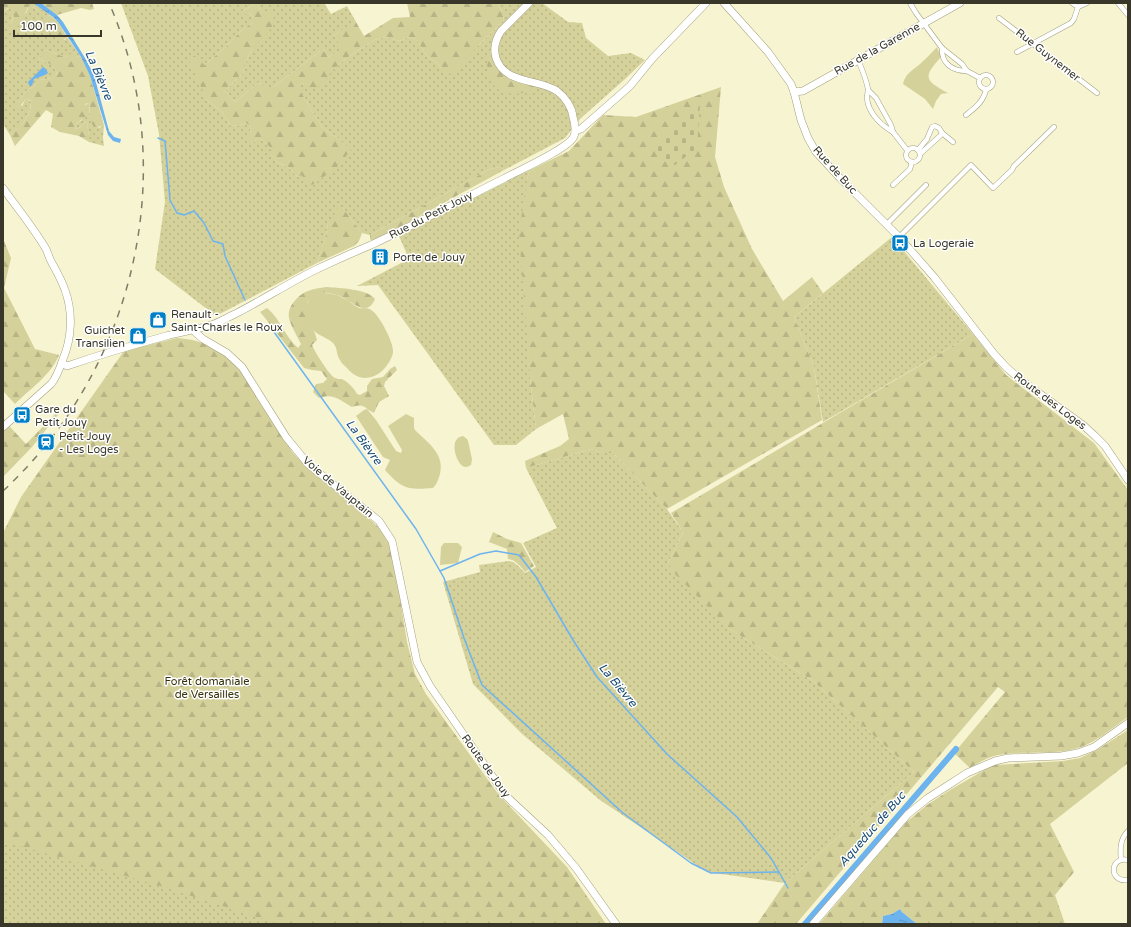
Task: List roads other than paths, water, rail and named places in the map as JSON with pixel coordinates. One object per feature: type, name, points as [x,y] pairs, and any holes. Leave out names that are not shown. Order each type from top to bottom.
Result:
[{"type":"street","points":[[529,3],[497,37],[494,48],[497,62],[507,73],[514,77],[550,87],[558,92],[570,106],[576,131]]},
{"type":"street","name":"Rue du Petit Jouy","points":[[62,363],[67,366],[128,347],[211,325],[223,320],[253,305],[314,270],[372,244],[565,146],[572,139],[576,131],[581,129],[630,86],[652,59],[706,3]]},
{"type":"street","name":"Rue de Buc","points":[[724,3],[768,52],[791,84],[801,120],[808,138],[816,152],[899,237],[934,277],[970,323]]},
{"type":"street","points":[[910,3],[942,48],[962,64],[967,71],[980,78]]},
{"type":"street","name":"Rue de la Garenne","points":[[794,92],[802,91],[960,3]]},
{"type":"street","points":[[1072,3],[1078,7]]},
{"type":"street","points":[[1017,52],[1071,23],[1078,7],[1087,3]]},
{"type":"street","points":[[1118,3],[1128,15]]},
{"type":"street","name":"Rue Guynemer","points":[[999,18],[1097,93]]},
{"type":"street","points":[[942,48],[942,55],[951,68],[959,71],[967,71]]},
{"type":"street","points":[[858,60],[868,90],[867,99],[870,109],[878,120],[886,128],[893,132]]},
{"type":"street","points":[[966,115],[978,106],[986,90],[992,86],[993,83],[991,77],[984,75],[978,82],[980,87],[986,90]]},
{"type":"street","points":[[868,90],[876,98],[891,125],[893,132],[907,150],[907,159],[912,162]]},
{"type":"street","points":[[912,162],[918,160],[919,152],[932,127],[935,126],[939,128],[942,133],[953,142]]},
{"type":"street","points":[[899,237],[971,165],[993,188],[1054,127]]},
{"type":"street","points":[[919,152],[942,133]]},
{"type":"street","points":[[907,150],[911,148],[919,152]]},
{"type":"street","points":[[893,185],[910,169],[912,162]]},
{"type":"street","points":[[887,224],[926,185]]},
{"type":"street","points":[[3,188],[23,214],[47,251],[65,290],[70,306],[71,323],[68,346],[62,363],[51,384],[3,427]]},
{"type":"street","name":"Route des Loges","points":[[970,323],[994,354],[1017,377],[1095,436],[1105,446],[1128,480]]},
{"type":"street","name":"Voie de Vauptain","points":[[194,329],[195,332],[203,339],[227,353],[242,367],[286,437],[308,464],[379,521],[392,541],[402,584]]},
{"type":"street","points":[[3,420],[24,403],[57,372]]},
{"type":"street","name":"Route de Jouy","points":[[402,584],[417,662],[430,686],[506,796],[548,835],[576,868],[616,924]]},
{"type":"street","points":[[813,924],[908,814],[947,786],[995,760],[1008,758],[1061,756],[1078,753],[1094,747],[1128,723]]},
{"type":"street","points":[[1121,860],[1120,846],[1128,831]]},
{"type":"street","points":[[1128,860],[1121,860],[1114,868],[1115,875],[1120,880],[1128,880]]},
{"type":"water","points":[[33,3],[41,3],[57,15],[63,22],[94,75],[109,131],[114,137],[121,139],[120,143],[113,141],[108,135],[90,76],[81,57],[58,22]]},
{"type":"water","points":[[43,67],[48,73],[34,79],[32,86],[29,85],[28,82]]},
{"type":"water","points":[[900,909],[917,924],[882,924],[883,916],[892,914]]},
{"type":"waterway","name":"La Bièvre","points":[[158,138],[165,141],[170,200],[177,213],[184,215],[194,211],[204,223],[213,241],[223,244],[225,256],[245,300]]},
{"type":"waterway","name":"La Bièvre","points":[[269,325],[416,529],[444,578],[464,638],[482,685],[623,813],[691,863],[711,873],[779,872]]},
{"type":"waterway","name":"La Bièvre","points":[[440,571],[480,554],[496,551],[519,555],[536,577],[573,640],[597,677],[667,754],[737,817],[771,858],[788,888]]},
{"type":"waterway","name":"Aqueduc de Buc","points":[[805,924],[956,749]]},
{"type":"railway","points":[[3,491],[48,442],[86,387],[114,327],[133,264],[142,198],[142,132],[131,67],[109,3]]},
{"type":"place","name":"La Logeraie","points":[[900,243]]},
{"type":"place","name":"Porte de Jouy","points":[[380,257]]},
{"type":"place","name":"Renault - Saint-Charles le Roux","points":[[158,320]]},
{"type":"place","name":"Guichet Transilien","points":[[138,336]]},
{"type":"place","name":"Gare du Petit Jouy","points":[[22,415]]},
{"type":"place","name":"Petit Jouy - Les Loges","points":[[46,442]]},
{"type":"park label","name":"Forêt domaniale de Versailles","points":[[207,687]]}]
